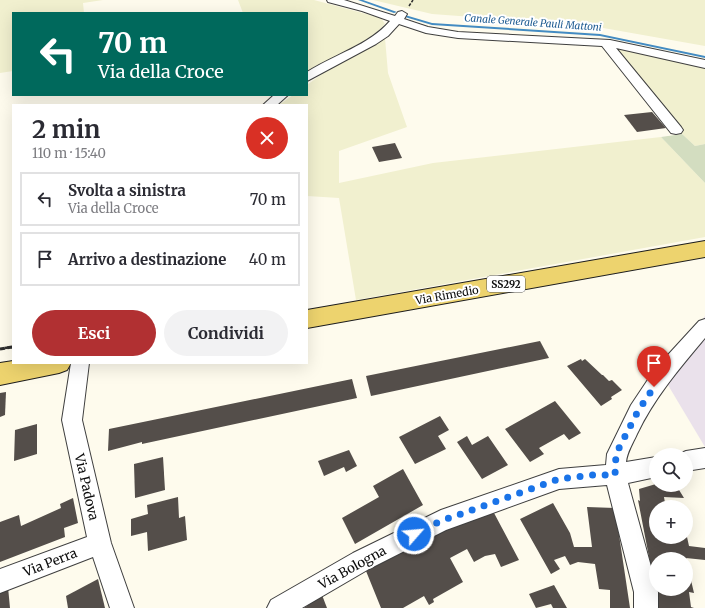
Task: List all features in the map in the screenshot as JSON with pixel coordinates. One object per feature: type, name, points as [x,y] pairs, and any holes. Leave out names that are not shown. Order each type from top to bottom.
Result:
[{"type":"main road","name":"Via Rimedio","points":[[308,319],[705,249]]},
{"type":"main road","points":[[0,374],[54,364]]},
{"type":"street","points":[[332,0],[400,17],[426,30],[458,35],[606,43],[705,64]]},
{"type":"street","points":[[308,76],[329,63],[382,36],[400,17]]},
{"type":"street","points":[[606,43],[676,130]]},
{"type":"street","points":[[270,104],[281,96]]},
{"type":"street","points":[[646,608],[646,592],[615,475],[616,454],[638,411],[662,375],[705,326]]},
{"type":"street","name":"Via Padova","points":[[80,364],[72,420],[100,543],[122,608]]},
{"type":"street","points":[[693,460],[705,458]]},
{"type":"street","name":"Via Bologna","points":[[279,608],[361,561],[441,521],[559,479],[593,475],[615,475],[649,468]]},
{"type":"street","name":"Via Perra","points":[[0,581],[100,543]]},
{"type":"path","points":[[0,349],[12,347]]},
{"type":"shaded area","points":[[705,316],[705,447],[662,375]]},
{"type":"green space","points":[[0,0],[103,0],[83,3],[84,12],[12,12],[12,71],[0,73]]},
{"type":"green space","points":[[238,0],[314,0],[381,18],[385,24],[376,33],[385,38],[388,73],[407,127],[339,151],[339,183],[433,163],[661,137],[705,183],[705,237],[356,300],[339,198],[308,196],[308,104],[280,104],[292,96],[308,96],[308,84],[330,68],[317,65],[308,71],[308,12],[243,12]]},
{"type":"green space","points":[[373,0],[705,0],[705,46],[592,26],[432,14]]},
{"type":"green space","points":[[603,42],[705,60],[705,144],[695,146],[682,134]]},
{"type":"green space","points":[[682,134],[695,146],[705,144],[705,183],[661,137]]},
{"type":"building","points":[[652,112],[666,128],[637,132],[624,115]]},
{"type":"building","points":[[395,143],[402,158],[379,162],[372,147]]},
{"type":"building","points":[[540,341],[549,358],[371,396],[366,376]]},
{"type":"building","points":[[581,359],[582,361],[585,359],[609,381],[612,380],[622,390],[601,406],[567,366]]},
{"type":"building","points":[[352,379],[357,398],[142,444],[142,442],[108,451],[109,429]]},
{"type":"building","points":[[6,392],[5,415],[0,417],[0,393]]},
{"type":"building","points":[[555,401],[581,433],[569,440],[564,434],[539,448],[544,454],[530,462],[505,429]]},
{"type":"building","points":[[440,416],[449,430],[438,436],[446,449],[415,464],[399,437]]},
{"type":"building","points":[[37,424],[37,454],[14,461],[15,430]]},
{"type":"building","points":[[467,436],[472,445],[488,436],[508,465],[482,479],[457,442]]},
{"type":"building","points":[[349,450],[357,466],[346,472],[344,467],[324,476],[318,461]]},
{"type":"building","points":[[163,457],[165,490],[135,498],[134,464]]},
{"type":"building","points":[[403,469],[423,505],[355,544],[342,518],[379,497],[373,486]]},
{"type":"building","points":[[649,486],[649,492],[680,492],[684,498],[664,497],[664,500],[649,500],[649,544],[689,544],[689,546],[705,548],[705,560],[693,559],[693,552],[649,552],[649,557],[638,500],[640,501],[639,489]]},
{"type":"building","points":[[178,497],[179,518],[185,516],[187,540],[148,551],[147,532],[131,536],[131,519],[148,514],[147,505]]},
{"type":"building","points":[[73,498],[78,523],[64,528],[65,537],[0,562],[0,522],[19,515],[21,526],[61,508],[60,504]]},
{"type":"building","points":[[553,503],[570,533],[574,547],[592,547],[587,507],[615,508],[630,608],[610,608],[610,590],[599,589],[595,564],[578,562],[570,565],[565,556],[554,560],[560,569],[551,574],[520,519]]},
{"type":"building","points":[[494,513],[519,560],[501,567],[495,554],[485,556],[474,562],[467,549],[450,558],[463,582],[433,599],[434,602],[429,605],[424,596],[403,608],[381,608],[366,571],[436,533]]},
{"type":"building","points":[[98,579],[105,608],[68,608],[66,596]]},
{"type":"building","points":[[554,585],[567,608],[553,608],[551,604],[536,608],[529,594]]},
{"type":"building","points":[[8,587],[10,608],[0,608],[0,591]]},
{"type":"building","points":[[322,595],[327,608],[304,608]]},
{"type":"building","points":[[657,596],[690,596],[691,607],[694,608],[659,608]]},
{"type":"waterway","name":"Canale Generale Pauli Mattoni","points":[[360,0],[395,12]]},
{"type":"waterway","name":"Canale Generale Pauli Mattoni","points":[[406,16],[432,24],[600,35],[705,57]]},
{"type":"route","points":[[414,534],[441,521],[559,479],[593,475],[615,475],[616,454],[638,411],[654,387]]}]
